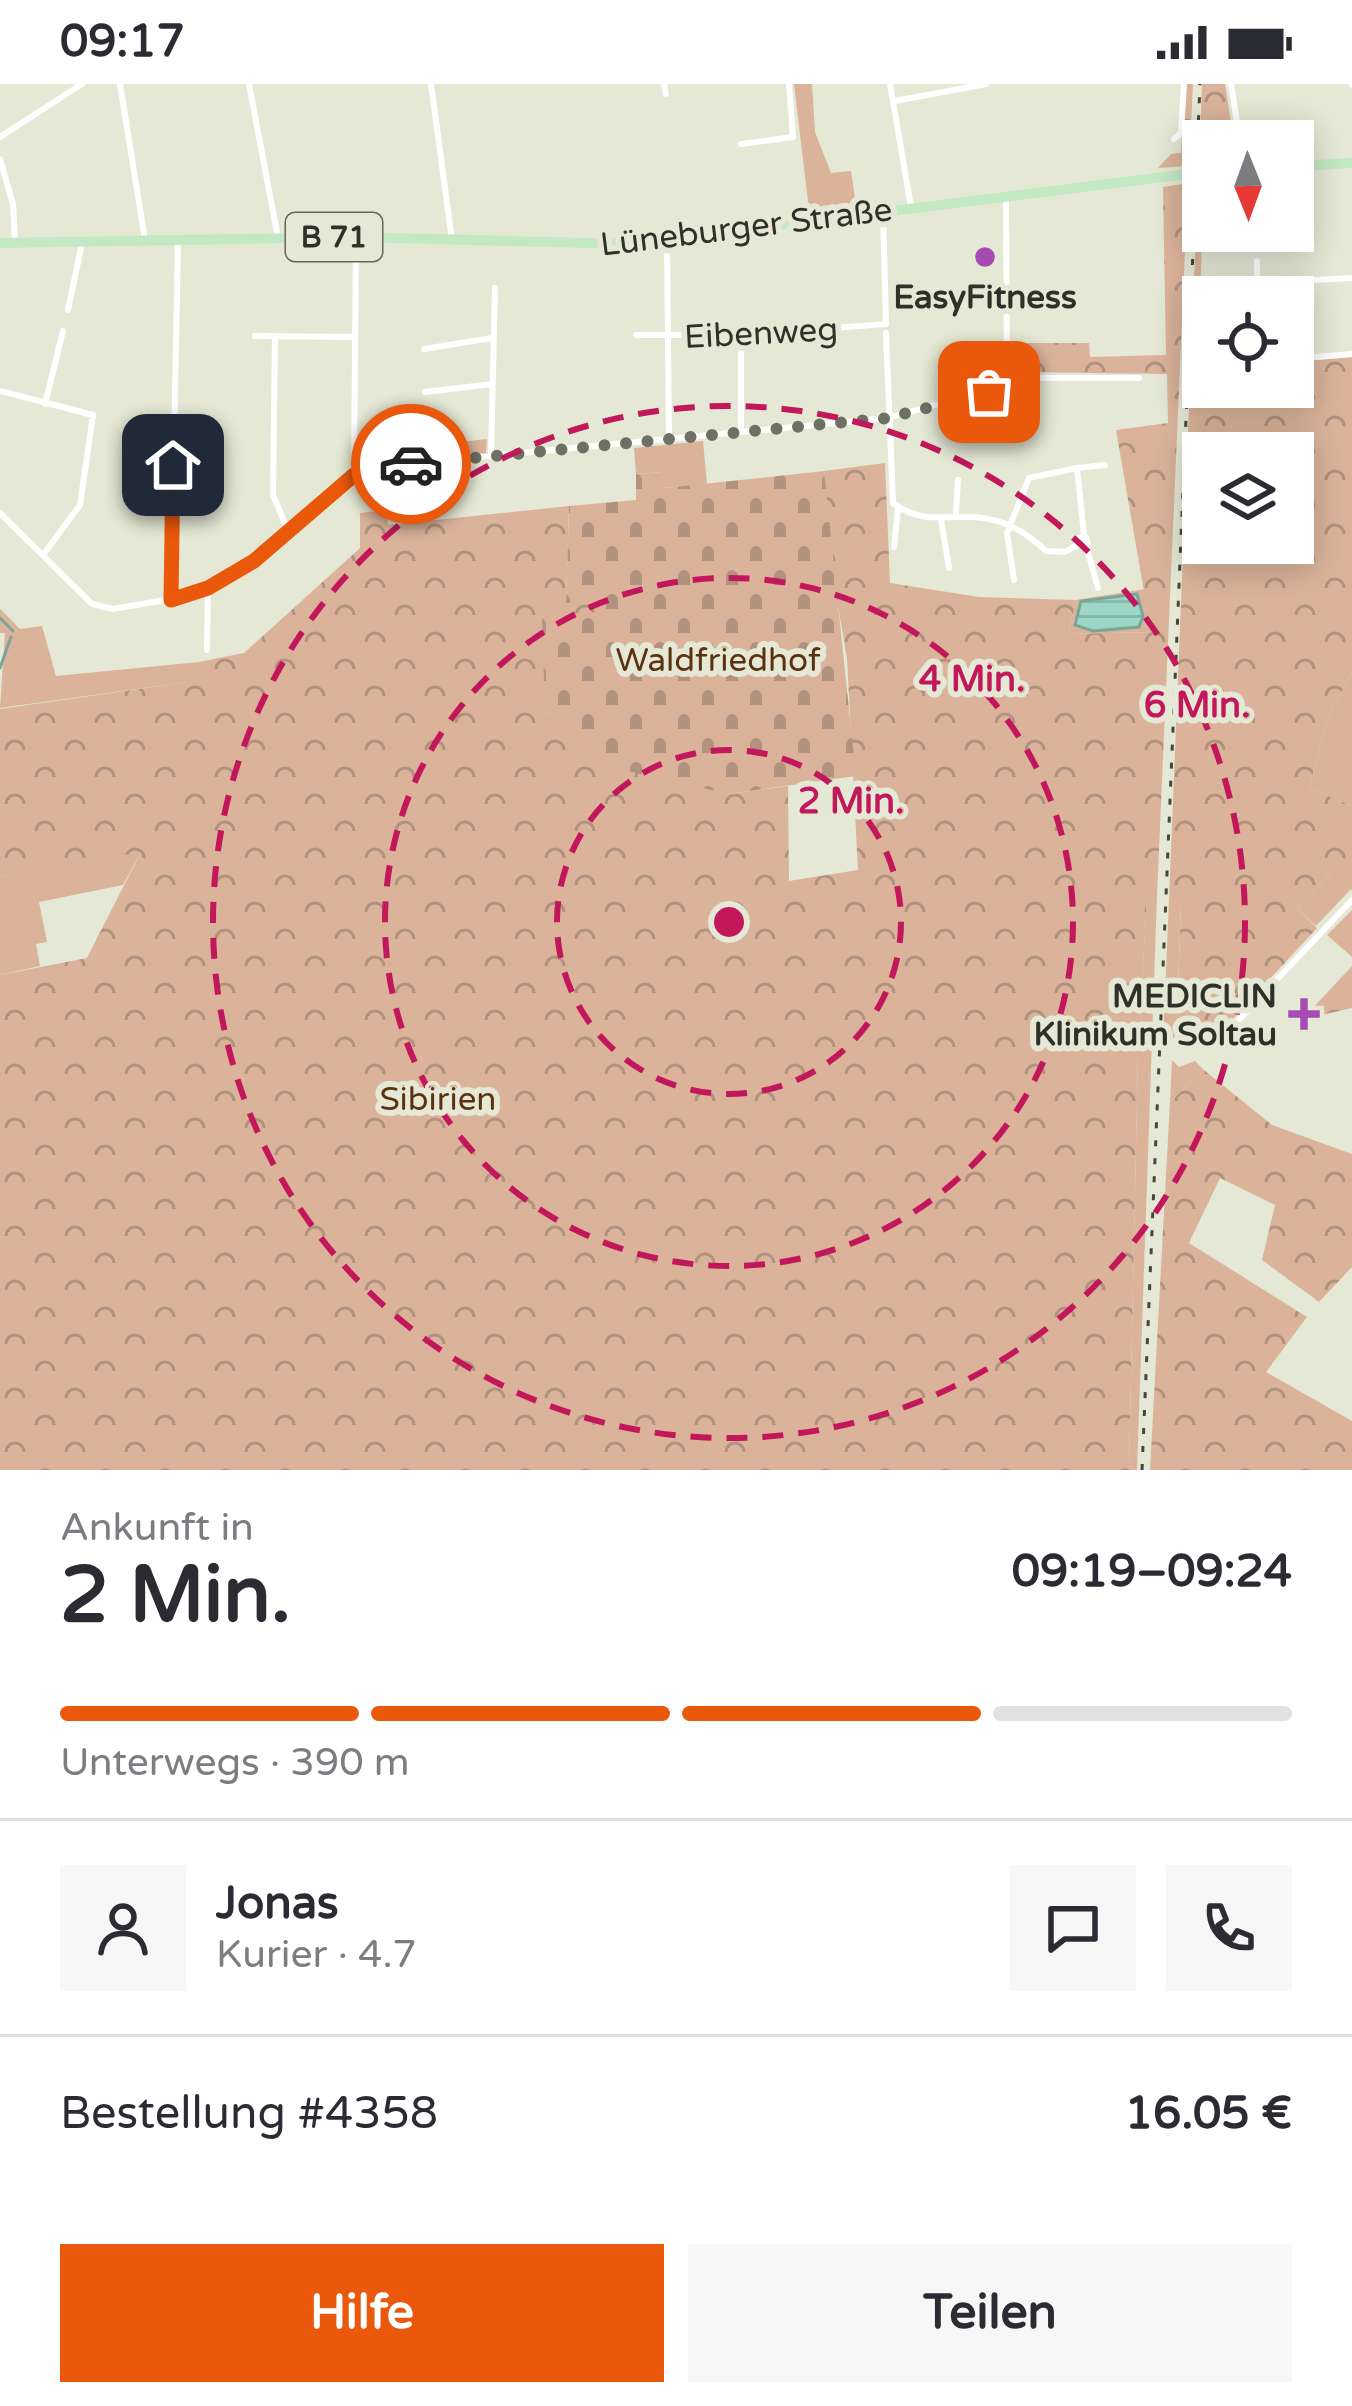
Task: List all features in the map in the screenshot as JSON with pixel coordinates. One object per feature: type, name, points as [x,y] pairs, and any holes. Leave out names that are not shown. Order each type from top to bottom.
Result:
[{"type":"main road","points":[[1314,165],[1352,163]]},
{"type":"main road","name":"Lüneburger Straße","points":[[0,243],[356,237],[574,245],[667,241],[1182,174]]},
{"type":"street","points":[[0,137],[82,84]]},
{"type":"street","points":[[120,84],[145,241]]},
{"type":"street","points":[[250,84],[278,238]]},
{"type":"street","points":[[431,84],[452,240]]},
{"type":"street","points":[[664,84],[666,94]]},
{"type":"street","points":[[741,144],[793,137],[789,84]]},
{"type":"street","points":[[890,84],[910,207]]},
{"type":"street","points":[[894,102],[986,84]]},
{"type":"street","points":[[1174,139],[1181,133],[1184,84]]},
{"type":"street","points":[[1231,84],[1237,120]]},
{"type":"street","points":[[0,159],[13,204],[15,243]]},
{"type":"street","points":[[1005,194],[1007,384]]},
{"type":"street","points":[[883,211],[891,497],[898,508],[894,547]]},
{"type":"street","points":[[354,475],[356,237]]},
{"type":"street","points":[[171,600],[178,240]]},
{"type":"street","points":[[667,241],[669,440]]},
{"type":"street","points":[[68,310],[82,242]]},
{"type":"street","points":[[1257,261],[1258,276]]},
{"type":"street","points":[[1314,280],[1352,278]]},
{"type":"street","points":[[491,456],[495,288]]},
{"type":"street","name":"Eibenweg","points":[[636,335],[886,329]]},
{"type":"street","points":[[46,404],[63,331]]},
{"type":"street","points":[[741,335],[741,432]]},
{"type":"street","points":[[255,336],[355,337]]},
{"type":"street","points":[[275,336],[273,495],[289,533]]},
{"type":"street","points":[[424,349],[494,338]]},
{"type":"street","points":[[1314,357],[1352,354]]},
{"type":"street","points":[[0,513],[92,604],[113,609],[171,600],[208,588],[289,533],[354,475],[375,467],[888,418],[969,400],[1033,378],[1139,378]]},
{"type":"street","points":[[425,392],[493,384]]},
{"type":"street","points":[[0,392],[93,415],[80,505],[43,554]]},
{"type":"street","points":[[1014,580],[1010,523],[1029,478],[1105,465]]},
{"type":"street","points":[[1077,468],[1083,541],[1098,588]]},
{"type":"street","points":[[956,514],[958,480]]},
{"type":"street","points":[[898,508],[941,519],[973,512],[1010,523],[1046,551],[1065,552],[1083,541]]},
{"type":"street","points":[[941,519],[949,568]]},
{"type":"street","points":[[207,650],[208,588]]},
{"type":"street","points":[[1219,1041],[1352,900]]},
{"type":"green space","points":[[794,84],[812,84],[815,132],[831,173],[851,171],[856,205],[809,210]]},
{"type":"green space","points":[[1185,84],[1193,84],[1191,120],[1183,120]]},
{"type":"green space","points":[[1202,84],[1225,84],[1231,120],[1201,120]]},
{"type":"green space","points":[[1182,136],[1182,166],[1158,168],[1171,154],[1181,153]]},
{"type":"green space","name":"Sibirien","points":[[1182,184],[1185,252],[1157,896],[1147,897],[1138,1054],[1129,1470],[0,1470],[0,975],[87,958],[141,852],[0,877],[0,709],[194,681],[199,662],[244,653],[360,548],[360,513],[386,510],[388,525],[569,506],[566,602],[598,602],[598,612],[545,711],[604,744],[729,794],[788,786],[789,881],[858,870],[847,658],[832,572],[824,471],[885,463],[890,583],[979,597],[1076,600],[1068,634],[1151,632],[1116,430],[1168,423],[1167,374],[1013,372],[1013,343],[1089,343],[1090,357],[1166,355],[1163,187]]},
{"type":"green space","points":[[1195,252],[1201,252],[1201,276],[1194,276]]},
{"type":"green space","points":[[1352,357],[1352,671],[1327,720],[1309,788],[1352,806],[1352,890],[1331,872],[1297,909],[1317,928],[1219,1034],[1176,1041],[1181,905],[1169,900],[1183,564],[1314,564],[1314,432],[1188,432],[1189,408],[1314,408],[1314,360]]},
{"type":"green space","points":[[487,439],[486,453],[411,460],[410,448]]},
{"type":"green space","points":[[703,441],[707,484],[664,488],[662,472],[636,474],[634,448]]},
{"type":"green space","name":"Waldfriedhof","points":[[824,471],[856,776],[729,794],[606,766],[603,744],[545,711],[542,615],[598,612],[597,602],[566,603],[569,506],[636,500],[636,474],[663,472],[665,488]]},
{"type":"green space","points":[[1145,589],[1151,632],[1068,634],[1076,600]],"holes":[[[1081,601],[1103,601],[1139,627],[1093,631]]]},
{"type":"green space","points":[[0,609],[20,629],[42,626],[56,676],[199,662],[195,681],[0,708],[5,633],[0,633]]},
{"type":"green space","points":[[1352,671],[1352,806],[1309,788],[1327,720]]},
{"type":"green space","points":[[142,850],[123,885],[39,902],[47,942],[36,944],[40,966],[0,975],[0,877]]},
{"type":"green space","points":[[1332,871],[1351,889],[1316,926],[1297,909]]},
{"type":"green space","points":[[1147,896],[1157,896],[1137,1470],[1129,1470],[1138,1054]]},
{"type":"green space","points":[[1169,900],[1181,904],[1176,1041],[1163,1042]]},
{"type":"green space","points":[[1352,910],[1352,957],[1327,935]]},
{"type":"green space","points":[[1352,966],[1352,1008],[1291,1022],[1305,1007],[1311,1010]]},
{"type":"green space","points":[[1172,1060],[1179,1067],[1195,1061],[1204,1070],[1170,1102]]},
{"type":"green space","points":[[1204,1070],[1272,1125],[1352,1154],[1352,1267],[1319,1302],[1262,1260],[1275,1205],[1220,1178],[1189,1243],[1307,1317],[1266,1372],[1352,1421],[1352,1470],[1150,1470],[1170,1102]]},
{"type":"water","points":[[1137,594],[1143,616],[1139,627],[1093,631],[1075,625],[1081,601]]},
{"type":"waterway","points":[[0,618],[13,631]]},
{"type":"waterway","points":[[0,668],[11,637]]},
{"type":"railway","points":[[1142,1470],[1200,84]]},
{"type":"way so far","points":[[411,464],[888,418],[989,392]]},
{"type":"place","name":"EasyFitness","points":[[985,257]]},
{"type":"place","name":"MEDICLIN Klinikum Soltau","points":[[1304,1014]]},
{"type":"route","points":[[173,465],[171,600],[208,588],[254,561],[354,475],[375,467],[411,464]]}]
